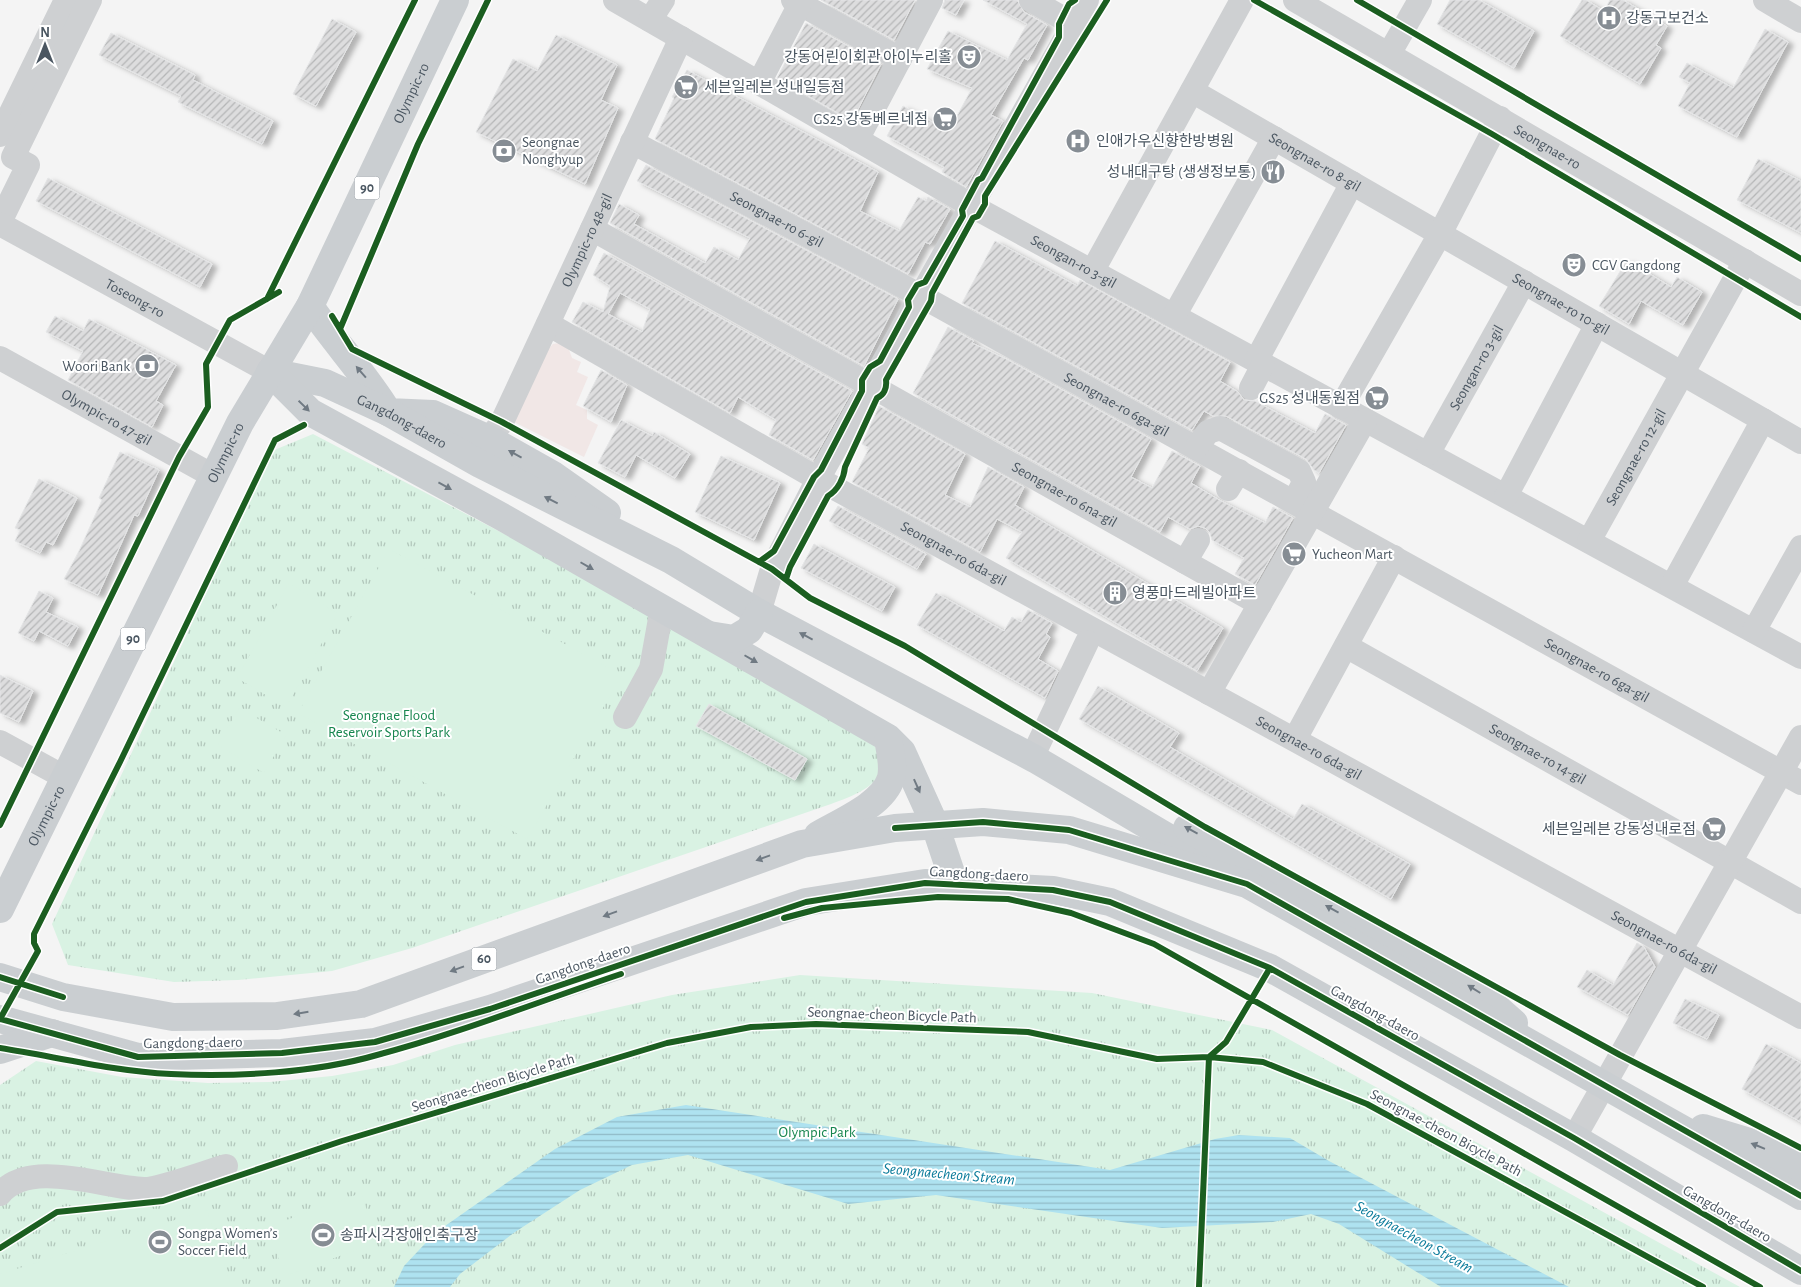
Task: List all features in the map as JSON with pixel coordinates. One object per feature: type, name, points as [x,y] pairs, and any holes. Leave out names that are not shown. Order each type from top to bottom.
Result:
[{"type":"main road","name":"Olympic-ro","points":[[0,909],[240,424],[310,306],[455,0]]},
{"type":"main road","points":[[310,306],[328,332],[370,383],[388,412],[433,414],[489,439],[553,475],[671,560]]},
{"type":"main road","points":[[270,372],[310,412],[662,608],[888,738],[902,752],[935,825],[955,885]]},
{"type":"main road","name":"Gangdong-daero","points":[[270,372],[325,384],[388,412],[480,464],[671,560],[758,613],[835,651],[972,727],[1035,759],[1247,884],[1801,1196]]},
{"type":"main road","points":[[709,635],[734,639],[749,630],[758,613]]},
{"type":"main road","points":[[835,651],[954,697],[1479,992],[1550,1056]]},
{"type":"main road","points":[[802,844],[861,810],[885,792],[891,777],[892,758],[888,738]]},
{"type":"main road","name":"Gangdong-daero","points":[[0,977],[62,997],[173,1017],[277,1016],[361,1004],[802,844],[895,828],[935,825],[983,822],[1069,830],[1247,884]]},
{"type":"main road","name":"Gangdong-daero","points":[[0,1019],[138,1057],[282,1053],[375,1042],[490,1009],[806,902],[925,883],[1053,890],[1110,902],[1270,968],[1574,1138],[1801,1272]]},
{"type":"main road","points":[[0,1050],[52,1033]]},
{"type":"main road","points":[[1652,1112],[1759,1145],[1801,1168]]},
{"type":"street","points":[[0,135],[9,92],[66,0]]},
{"type":"street","points":[[0,223],[28,165],[13,157],[90,0]]},
{"type":"street","points":[[615,0],[972,206]]},
{"type":"street","points":[[650,20],[663,0]]},
{"type":"street","points":[[857,140],[930,0]]},
{"type":"street","points":[[1031,0],[1073,24]]},
{"type":"street","points":[[758,613],[772,569],[818,479],[1087,0]]},
{"type":"street","points":[[1092,272],[1242,0]]},
{"type":"street","name":"Seongnae-ro","points":[[1295,0],[1801,294]]},
{"type":"street","points":[[1389,54],[1420,0]]},
{"type":"street","points":[[1765,0],[1801,21]]},
{"type":"street","points":[[759,83],[798,1],[900,59]]},
{"type":"street","name":"Olympic-ro 48-gil","points":[[489,439],[502,422],[681,38]]},
{"type":"street","name":"Seongnae-ro 8-gil","points":[[1192,91],[1440,234]]},
{"type":"street","points":[[1341,407],[1440,234],[1500,118]]},
{"type":"street","points":[[1174,316],[1274,138]]},
{"type":"street","name":"Seongnae-ro 6-gil","points":[[632,142],[921,296]]},
{"type":"street","points":[[1318,410],[1257,372],[1352,183]]},
{"type":"street","name":"Seongan-ro 3-gil","points":[[972,206],[1174,316],[1257,372],[1341,407],[1801,657]]},
{"type":"street","name":"Toseong-ro","points":[[0,223],[270,372]]},
{"type":"street","points":[[592,229],[871,385]]},
{"type":"street","name":"Seongnae-ro 10-gil","points":[[1440,234],[1683,374]]},
{"type":"street","name":"Seongnae-ro 12-gil","points":[[1589,541],[1745,261]]},
{"type":"street","name":"Seongan-ro 3-gil","points":[[1428,454],[1524,282]]},
{"type":"street","name":"Seongnae-ro 6ga-gil","points":[[921,296],[1196,448],[1233,480],[1303,507],[1791,778]]},
{"type":"street","points":[[548,324],[818,479]]},
{"type":"street","points":[[1506,496],[1597,324]]},
{"type":"street","name":"Olympic-ro 47-gil","points":[[0,358],[215,477]]},
{"type":"street","points":[[1683,374],[1801,442]]},
{"type":"street","name":"Seongnae-ro 6na-gil","points":[[871,385],[1192,550],[1260,604]]},
{"type":"street","points":[[1210,693],[1260,604],[1303,507],[1365,420]]},
{"type":"street","points":[[1672,586],[1762,420]]},
{"type":"street","points":[[1196,448],[1208,432],[1220,428],[1299,470],[1304,482],[1303,507]]},
{"type":"street","name":"Seongnae-ro 6da-gil","points":[[818,479],[1801,1017]]},
{"type":"street","points":[[1754,631],[1801,547]]},
{"type":"street","points":[[1192,550],[1224,566]]},
{"type":"street","points":[[1295,739],[1394,557]]},
{"type":"street","points":[[625,717],[651,669],[662,608]]},
{"type":"street","points":[[1038,745],[1087,642]]},
{"type":"street","name":"Seongnae-ro 14-gil","points":[[1346,646],[1801,902]]},
{"type":"street","points":[[1574,1138],[1730,862],[1791,778],[1801,737]]},
{"type":"street","points":[[0,742],[64,777]]},
{"type":"street","points":[[0,1194],[7,1185],[39,1176],[146,1189],[226,1166]]},
{"type":"shaded area","points":[[559,343],[568,347],[572,358],[581,362],[577,372],[588,377],[576,405],[587,410],[587,419],[598,425],[584,457],[512,421],[548,349],[553,344]]},
{"type":"green space","name":"Seongnae Flood Reservoir Sports Park","points":[[313,434],[581,574],[874,745],[880,758],[880,768],[877,777],[862,791],[831,804],[412,948],[332,971],[238,980],[174,982],[68,965],[52,924],[272,451]]},
{"type":"green space","points":[[389,549],[622,675],[527,839],[298,713]]},
{"type":"green space","points":[[289,583],[338,614],[286,707],[237,678]]},
{"type":"green space","points":[[239,708],[286,735],[264,773],[218,745]]},
{"type":"green space","name":"Olympic Park","points":[[800,975],[1092,993],[1272,1030],[1740,1287],[0,1287],[0,1085],[36,1061],[122,1077],[208,1083],[270,1082],[332,1076],[393,1065],[455,1045],[672,995]]},
{"type":"green space","name":"송파시각장애인축구장","points":[[361,1193],[378,1242],[285,1276],[267,1227]]},
{"type":"green space","name":"Songpa Women’s Soccer Field","points":[[207,1210],[231,1287],[0,1287],[0,1274]]},
{"type":"water","name":"Seongnaecheon Stream","points":[[686,1105],[1110,1170],[1215,1139],[1239,1135],[1290,1138],[1329,1161],[1569,1287],[1441,1287],[1339,1224],[1311,1214],[1273,1222],[1162,1228],[936,1195],[848,1204],[688,1155],[632,1165],[580,1190],[515,1232],[460,1274],[450,1287],[394,1287],[404,1266],[435,1233],[555,1149],[617,1117]]},
{"type":"building","points":[[821,0],[915,0],[894,40]]},
{"type":"building","points":[[945,0],[964,0],[956,15],[942,8]]},
{"type":"building","points":[[983,0],[1017,0],[1024,12],[1047,25],[1028,60],[1024,58],[991,115],[1003,121],[966,187],[942,172],[944,167],[887,136],[903,106],[949,131],[972,88],[927,69],[948,31],[1007,60],[1027,24]]},
{"type":"building","points":[[1450,0],[1479,0],[1534,31],[1514,68],[1437,24]]},
{"type":"building","name":"강동구보건소","points":[[1582,0],[1586,0],[1604,11],[1610,0],[1623,0],[1667,26],[1656,45],[1661,48],[1640,84],[1560,36]]},
{"type":"building","points":[[332,19],[356,32],[316,106],[293,94]]},
{"type":"building","points":[[806,23],[881,64],[852,121],[777,78]]},
{"type":"building","points":[[1765,29],[1788,42],[1737,137],[1678,106],[1690,83],[1679,77],[1687,63],[1733,88]]},
{"type":"building","points":[[111,33],[195,75],[193,80],[273,121],[262,144],[178,102],[181,96],[99,55]]},
{"type":"building","points":[[556,35],[617,65],[601,100],[618,108],[585,184],[476,132],[513,59],[537,71]]},
{"type":"building","points":[[687,70],[878,172],[860,211],[899,231],[918,197],[926,201],[928,197],[950,209],[930,244],[925,242],[908,274],[655,139],[674,98],[672,97]]},
{"type":"building","points":[[1758,159],[1801,181],[1801,233],[1737,200]]},
{"type":"building","points":[[646,165],[898,299],[864,366],[610,223],[619,204],[639,215],[634,224],[705,263],[714,247],[738,260],[750,238],[637,181]]},
{"type":"building","points":[[48,178],[212,264],[200,287],[36,201]]},
{"type":"building","points":[[995,241],[1077,286],[1080,280],[1230,362],[1220,381],[1238,392],[1244,400],[1255,401],[1315,433],[1325,414],[1346,425],[1319,473],[1314,470],[1306,459],[1226,416],[1213,416],[1204,411],[1192,430],[962,303]]},
{"type":"building","points":[[604,253],[852,391],[813,460],[769,435],[776,420],[738,397],[730,413],[572,322],[583,302],[603,312],[610,286],[593,275]],"holes":[[[620,293],[650,309],[642,332],[608,314]]]},
{"type":"building","points":[[1627,260],[1671,287],[1677,277],[1702,292],[1683,325],[1641,301],[1629,324],[1599,306]]},
{"type":"building","points":[[55,316],[83,331],[89,319],[176,365],[156,401],[163,405],[152,427],[68,380],[83,351],[46,332]]},
{"type":"building","points":[[948,327],[974,341],[972,343],[1008,360],[1151,439],[1131,477],[1152,488],[1172,451],[1200,466],[1191,483],[1221,501],[1265,523],[1273,507],[1293,518],[1255,585],[1235,574],[1244,558],[1212,540],[1210,533],[1205,528],[1198,526],[1190,529],[1168,517],[1160,532],[913,393]]},
{"type":"building","points":[[601,370],[627,385],[611,422],[583,406]]},
{"type":"building","points":[[879,406],[965,454],[945,495],[970,507],[988,467],[1024,487],[1015,505],[1223,628],[1197,671],[1006,558],[1022,532],[997,519],[980,552],[852,482],[869,448],[862,444]]},
{"type":"building","points":[[621,420],[652,436],[654,432],[690,454],[675,478],[636,455],[625,477],[598,463]]},
{"type":"building","points":[[120,452],[159,470],[138,516],[134,515],[98,595],[64,579],[102,500],[99,498]]},
{"type":"building","points":[[721,456],[780,483],[754,540],[695,512]]},
{"type":"building","points":[[39,479],[77,498],[53,545],[46,542],[40,553],[15,541],[20,530],[15,528]]},
{"type":"building","points":[[838,506],[926,554],[917,569],[829,521]]},
{"type":"building","points":[[814,544],[895,587],[882,611],[801,568]]},
{"type":"building","points":[[39,591],[53,598],[46,612],[78,627],[68,646],[39,631],[34,641],[18,633]]},
{"type":"building","points":[[936,593],[1004,631],[1012,617],[1021,622],[1028,610],[1052,623],[1046,634],[1050,637],[1038,659],[1058,671],[1045,698],[917,625]]},
{"type":"building","points":[[0,675],[33,691],[19,722],[0,713]]},
{"type":"building","points":[[1098,686],[1179,733],[1170,747],[1293,819],[1302,804],[1410,864],[1391,899],[1079,719]]},
{"type":"building","points":[[709,704],[807,759],[795,780],[696,726]]},
{"type":"building","points":[[1637,943],[1644,947],[1655,967],[1628,1015],[1577,987],[1587,970],[1613,985]]},
{"type":"building","points":[[1685,999],[1719,1015],[1707,1039],[1673,1023]]},
{"type":"building","points":[[1766,1044],[1801,1063],[1801,1122],[1742,1089]]},
{"type":"cycle path","points":[[267,299],[415,0]]},
{"type":"cycle path","points":[[340,329],[418,144],[488,0]]},
{"type":"cycle path","points":[[759,562],[774,551],[814,477],[821,470],[862,391],[862,380],[870,367],[880,361],[909,307],[908,300],[917,285],[925,282],[963,216],[962,210],[978,180],[982,178],[1059,37],[1059,24],[1069,4],[1075,0]]},
{"type":"cycle path","points":[[786,579],[790,567],[828,496],[840,483],[845,467],[877,398],[882,395],[886,386],[886,380],[931,301],[932,293],[973,218],[978,216],[985,204],[985,196],[1107,0]]},
{"type":"cycle path","points":[[1254,0],[1492,134],[1801,317]]},
{"type":"cycle path","points":[[1357,0],[1801,259]]},
{"type":"cycle path","points":[[0,825],[179,457],[208,407],[206,364],[230,320],[279,292]]},
{"type":"cycle path","points":[[332,316],[352,349],[502,422],[772,569],[810,598],[905,646],[1205,827],[1620,1055],[1801,1148]]},
{"type":"cycle path","points":[[0,1019],[38,951],[34,943],[34,934],[120,762],[275,440],[304,425]]},
{"type":"cycle path","points":[[895,828],[983,822],[1069,830],[1247,884],[1801,1196]]},
{"type":"cycle path","points":[[0,1019],[138,1057],[282,1053],[375,1042],[490,1009],[806,902],[925,883],[1053,890],[1110,902],[1270,968],[1574,1138],[1801,1271]]},
{"type":"cycle path","name":"Seongnae-cheon Bicycle Path","points":[[784,918],[822,908],[938,897],[1008,899],[1071,913],[1154,944],[1760,1287]]},
{"type":"cycle path","points":[[1199,1287],[1209,1057],[1226,1042],[1270,968]]},
{"type":"cycle path","points":[[0,1048],[106,1067],[171,1074],[222,1075],[302,1070],[353,1061],[408,1046],[469,1027],[621,974]]},
{"type":"cycle path","points":[[0,977],[63,997]]},
{"type":"cycle path","name":"Seongnae-cheon Bicycle Path","points":[[0,1248],[57,1212],[163,1201],[342,1141],[667,1043],[751,1027],[816,1024],[1028,1032],[1157,1059],[1209,1057],[1263,1062],[1367,1104],[1703,1287]]},
{"type":"place","name":"강동구보건소","points":[[1609,18]]},
{"type":"place","name":"강동어린이회관 아이누리홀","points":[[969,57]]},
{"type":"place","name":"세븐일레븐 성내일등점","points":[[686,87]]},
{"type":"place","name":"GS25 강동베르네점","points":[[945,119]]},
{"type":"place","name":"인애가우신향한방병원","points":[[1078,141]]},
{"type":"place","name":"Seongnae Nonghyup","points":[[504,151]]},
{"type":"place","name":"성내대구탕 (생생정보통)","points":[[1273,172]]},
{"type":"place","name":"CGV Gangdong","points":[[1574,265]]},
{"type":"place","name":"Woori Bank","points":[[147,366]]},
{"type":"place","name":"GS25 성내동원점","points":[[1377,398]]},
{"type":"place","name":"Yucheon Mart","points":[[1294,554]]},
{"type":"place","name":"영풍마드레빌아파트","points":[[1115,593]]},
{"type":"place","name":"세븐일레븐 강동성내로점","points":[[1714,829]]},
{"type":"place","name":"송파시각장애인축구장","points":[[323,1235]]},
{"type":"place","name":"Songpa Women’s Soccer Field","points":[[160,1242]]}]
